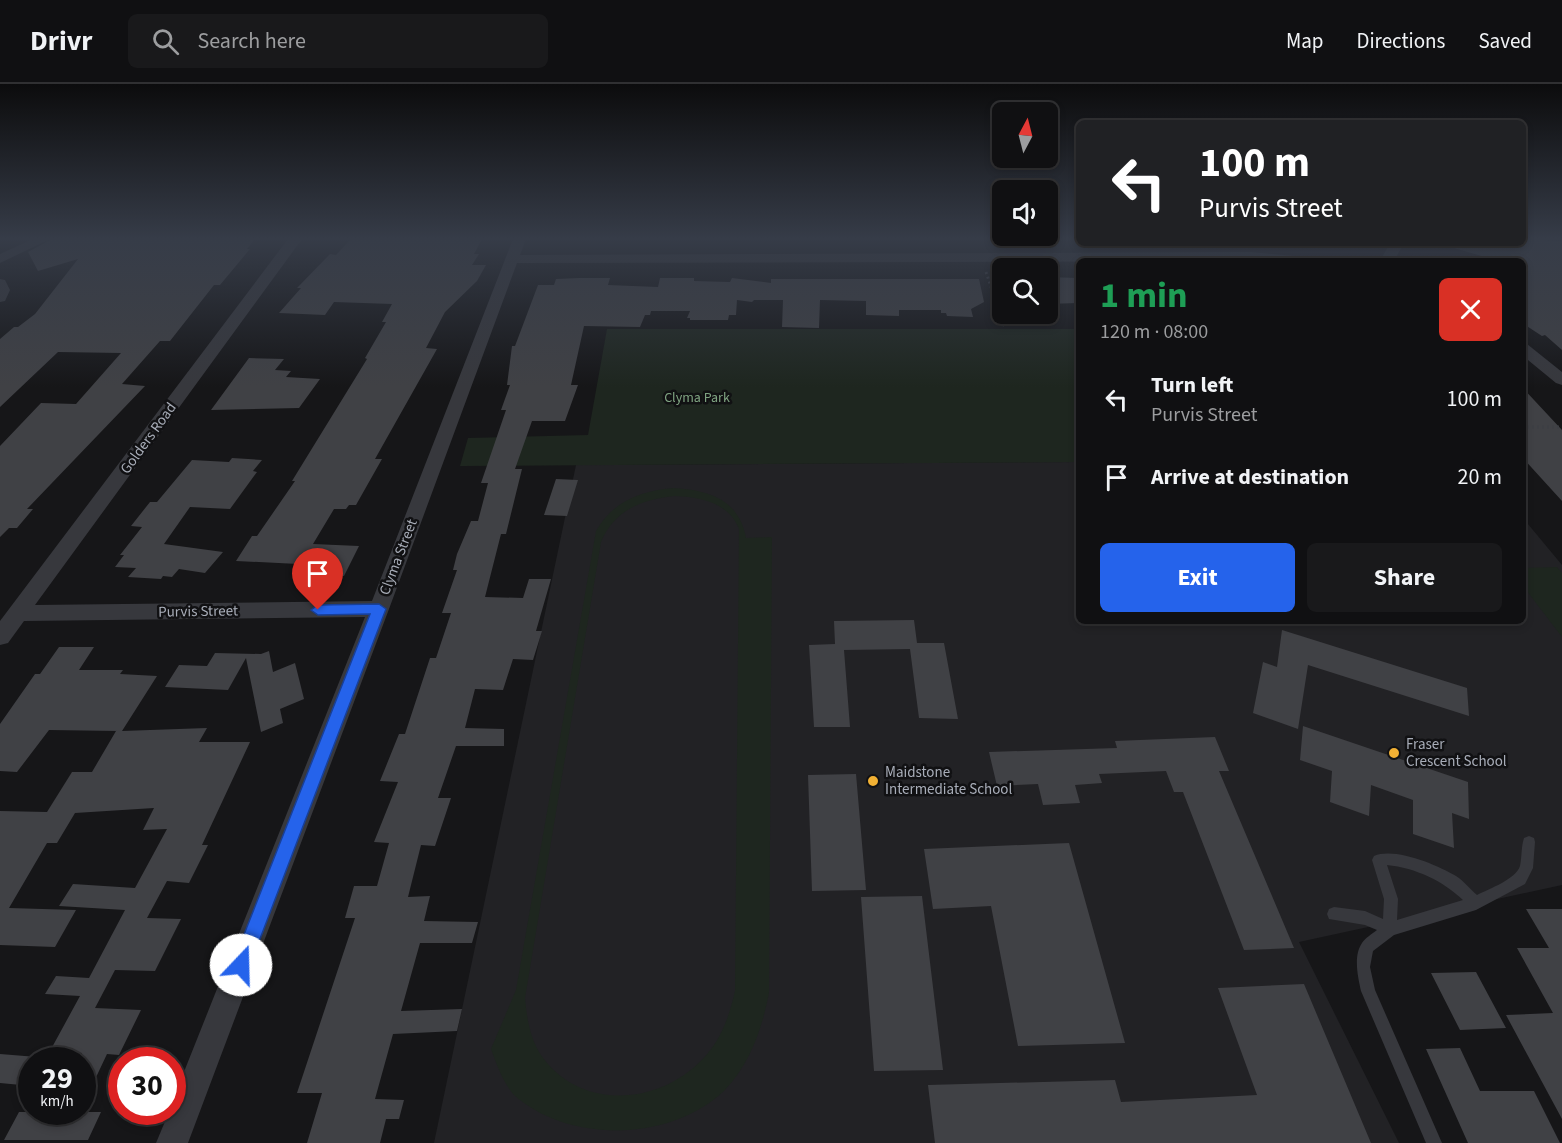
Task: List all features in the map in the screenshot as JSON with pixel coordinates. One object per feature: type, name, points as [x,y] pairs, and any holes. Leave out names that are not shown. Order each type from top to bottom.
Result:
[{"type":"street","name":"Golders Road","points":[[0,637],[258,288]]},
{"type":"street","name":"Clyma Street","points":[[172,1143],[379,609],[499,288]]},
{"type":"street","points":[[1526,350],[1562,380]]},
{"type":"street","name":"Purvis Street","points":[[18,613],[379,609]]},
{"type":"lane","points":[[1434,1143],[1368,991],[1363,967],[1366,947],[1390,929],[1476,903],[1520,879],[1526,868],[1529,842]]},
{"type":"lane","points":[[1390,929],[1391,899],[1379,860],[1384,857],[1395,858],[1449,880],[1476,903]]},
{"type":"lane","points":[[1334,914],[1365,918],[1390,929]]},
{"type":"path","points":[[992,288],[1005,328]]},
{"type":"path","points":[[1526,427],[1562,427]]},
{"type":"shaded area","name":"Maidstone Intermediate School","points":[[1076,462],[1076,624],[1526,624],[1526,522],[1562,565],[1562,885],[1299,942],[1399,1143],[434,1143],[576,465]]},
{"type":"green space","name":"Clyma Park","points":[[607,329],[1076,329],[1076,462],[460,466],[468,438],[588,435]]},
{"type":"green space","points":[[673,488],[698,491],[720,499],[737,514],[746,538],[772,537],[769,993],[754,1045],[741,1069],[724,1091],[701,1108],[675,1120],[647,1128],[618,1130],[589,1128],[561,1122],[535,1110],[513,1094],[503,1078],[491,1049],[516,990],[596,531],[611,512],[629,499]],"holes":[[[675,496],[704,500],[721,507],[734,520],[739,529],[735,991],[718,1039],[691,1070],[651,1091],[629,1095],[606,1095],[585,1089],[565,1079],[547,1063],[537,1048],[531,1032],[525,998],[601,542],[614,522],[631,508],[652,500]]]},
{"type":"green space","points":[[1557,567],[1562,573],[1562,637],[1526,590],[1526,568]]},
{"type":"building","points":[[55,288],[211,288],[170,341],[160,341],[122,384],[145,386],[27,509],[33,509],[17,528],[9,528],[0,537],[0,446],[41,403],[76,404],[121,353],[58,352],[0,407],[0,339],[35,314]]},
{"type":"building","points":[[301,288],[469,288],[445,312],[426,348],[437,349],[375,459],[382,459],[356,505],[349,505],[346,509],[334,509],[313,544],[359,546],[344,576],[293,573],[298,564],[236,561],[252,536],[257,536],[295,481],[292,481],[367,359],[365,358],[386,322],[382,322],[392,304],[334,302],[325,315],[279,313]]},
{"type":"building","points":[[537,288],[981,288],[984,302],[971,309],[973,317],[947,316],[946,313],[941,313],[941,310],[899,310],[899,316],[866,315],[866,301],[820,300],[819,328],[782,327],[783,300],[754,300],[752,302],[737,300],[736,315],[729,315],[728,320],[690,320],[687,318],[690,311],[651,311],[650,315],[645,315],[640,327],[584,326],[571,385],[578,385],[565,421],[532,421],[515,469],[522,469],[506,534],[501,534],[485,597],[523,598],[529,579],[551,579],[536,631],[542,631],[533,660],[513,659],[503,690],[475,689],[465,728],[504,729],[504,746],[456,746],[438,798],[451,798],[435,846],[421,845],[408,897],[430,896],[424,921],[478,922],[472,943],[420,943],[401,1011],[462,1009],[457,1031],[393,1034],[375,1099],[404,1100],[399,1119],[386,1119],[380,1143],[307,1143],[322,1093],[297,1093],[355,918],[345,918],[354,886],[377,886],[389,843],[374,842],[398,782],[380,781],[399,734],[405,734],[430,658],[436,658],[451,613],[442,613],[457,570],[453,570],[457,554],[471,521],[478,521],[488,483],[481,483],[506,410],[501,410],[510,385],[507,385],[512,346],[515,346]]},
{"type":"building","points":[[1058,288],[1076,288],[1076,303],[1058,304]]},
{"type":"building","points":[[1526,288],[1562,288],[1562,350],[1545,335],[1542,336],[1526,326]]},
{"type":"building","points":[[249,358],[284,359],[275,370],[291,371],[286,377],[320,379],[299,408],[211,410]]},
{"type":"building","points":[[1526,391],[1562,430],[1562,501],[1526,461]]},
{"type":"building","points":[[232,458],[262,460],[253,471],[257,472],[230,509],[190,507],[164,544],[223,552],[205,573],[179,569],[172,577],[163,576],[161,579],[128,577],[136,568],[115,567],[124,555],[120,555],[142,527],[131,526],[150,502],[157,502],[192,460],[229,462]]},
{"type":"building","points":[[556,479],[578,480],[567,516],[544,515]]},
{"type":"building","points":[[914,620],[917,643],[944,643],[958,719],[919,718],[910,649],[844,650],[850,727],[814,727],[809,645],[835,644],[834,621]]},
{"type":"building","points":[[1282,630],[1467,688],[1469,716],[1308,665],[1298,729],[1253,713],[1263,662],[1277,667]]},
{"type":"building","points":[[59,647],[94,647],[79,670],[123,670],[120,674],[157,676],[122,731],[207,728],[199,742],[250,742],[202,845],[208,845],[189,883],[167,881],[147,918],[181,919],[155,971],[115,970],[95,1008],[141,1010],[123,1047],[108,1047],[108,1054],[96,1077],[96,1047],[52,1047],[80,996],[45,994],[56,976],[89,978],[125,910],[59,906],[73,884],[135,888],[167,829],[143,830],[154,808],[75,813],[57,843],[47,843],[9,908],[76,910],[55,947],[0,945],[0,811],[47,812],[72,772],[92,772],[116,731],[119,731],[49,730],[17,772],[0,771],[0,724],[35,674],[40,674]]},
{"type":"building","points":[[269,651],[273,672],[295,663],[304,699],[280,709],[283,723],[261,732],[246,658],[228,690],[165,687],[179,665],[207,666],[215,653],[261,654]]},
{"type":"building","points":[[1303,726],[1468,782],[1469,819],[1452,813],[1454,848],[1413,834],[1413,800],[1371,785],[1369,816],[1330,802],[1332,771],[1300,760]]},
{"type":"building","points":[[1215,737],[1229,771],[1219,771],[1294,948],[1244,950],[1183,792],[1174,792],[1166,771],[1099,774],[1102,783],[1075,785],[1080,803],[1043,805],[1038,784],[997,786],[989,752],[1117,748],[1115,741]]},
{"type":"building","points":[[856,774],[866,890],[812,891],[808,775]]},
{"type":"building","points":[[1069,843],[1125,1043],[1018,1046],[991,906],[933,909],[924,849]]},
{"type":"building","points":[[922,896],[943,1070],[874,1071],[861,897]]},
{"type":"building","points":[[1526,909],[1562,909],[1562,1119],[1506,1015],[1553,1013],[1517,948],[1549,948]]},
{"type":"building","points":[[1476,972],[1506,1028],[1460,1030],[1431,973]]},
{"type":"building","points":[[1304,984],[1371,1143],[935,1143],[928,1085],[1115,1080],[1121,1102],[1257,1095],[1218,988]]},
{"type":"building","points":[[1460,1048],[1480,1091],[1534,1091],[1560,1143],[1468,1143],[1426,1049]]},
{"type":"building","points":[[0,1054],[18,1055],[18,1085],[0,1083]]},
{"type":"building","points":[[96,1112],[101,1112],[96,1123]]},
{"type":"building","points":[[18,1114],[18,1125],[95,1125],[88,1140],[4,1140]]},
{"type":"place","name":"Fraser Crescent School","points":[[1394,753]]},
{"type":"place","name":"Maidstone Intermediate School","points":[[873,781]]},
{"type":"route","points":[[241,965],[379,609],[318,610]]}]
